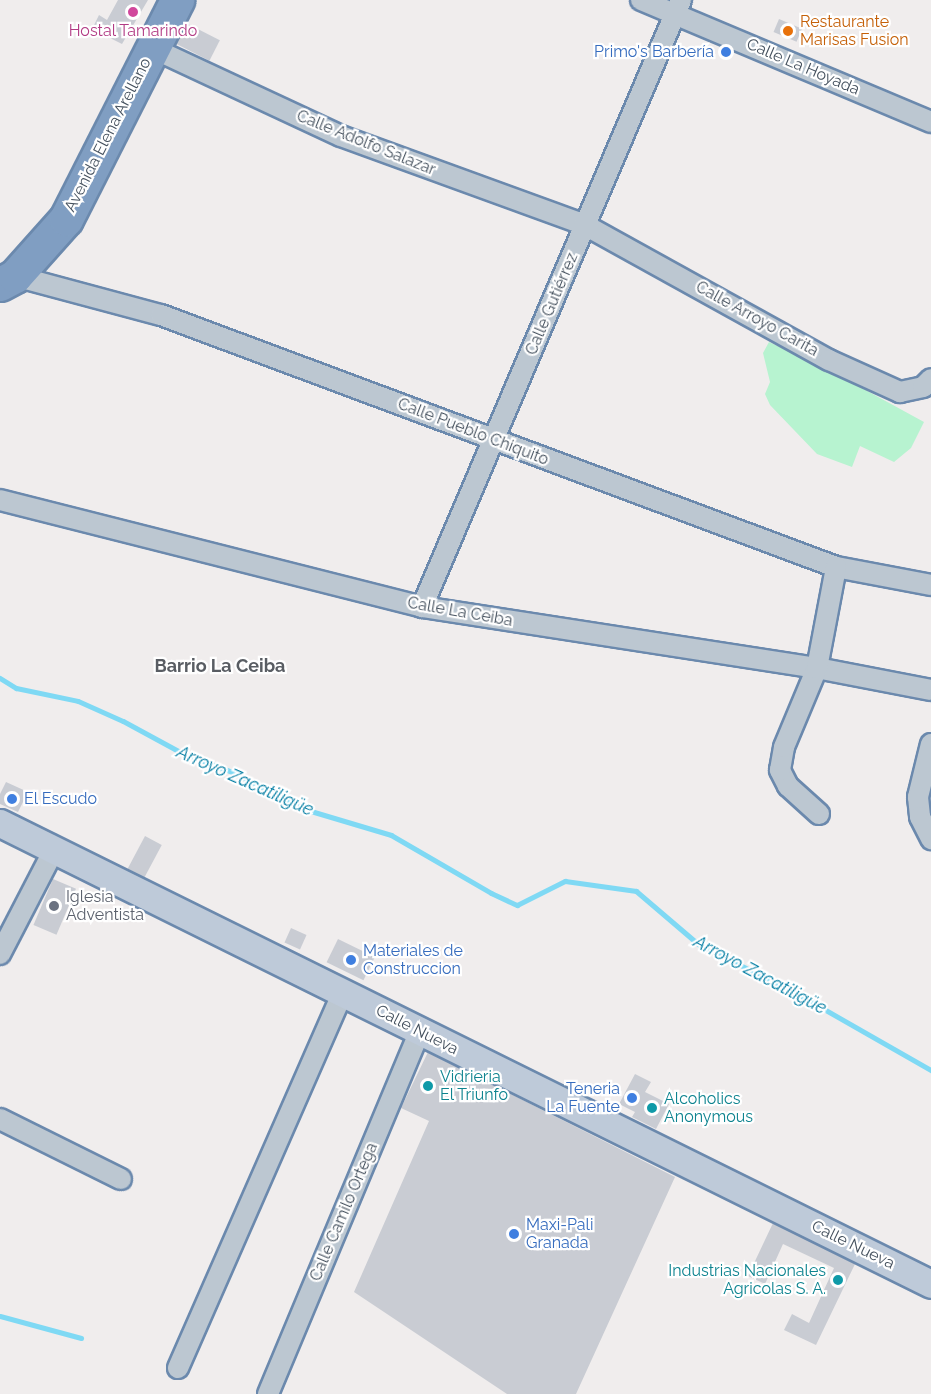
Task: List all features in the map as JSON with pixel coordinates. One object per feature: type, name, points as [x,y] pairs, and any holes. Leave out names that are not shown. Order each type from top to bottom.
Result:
[{"type":"highway","name":"Avenida Elena Arellano","points":[[8,280],[66,219],[177,0]]},
{"type":"street","name":"Calle La Hoyada","points":[[641,0],[678,7],[931,122]]},
{"type":"street","name":"Calle Gutiérrez","points":[[422,607],[678,7]]},
{"type":"street","name":"Calle Adolfo Salazar","points":[[152,48],[341,136],[585,225]]},
{"type":"street","name":"Calle Arroyo Carita","points":[[585,225],[830,360],[900,392],[923,387],[931,379]]},
{"type":"street","name":"Calle Pueblo Chiquito","points":[[8,280],[161,315],[836,567],[931,585]]},
{"type":"street","name":"Calle La Ceiba","points":[[0,500],[422,607],[817,668],[929,689]]},
{"type":"street","points":[[819,814],[788,786],[780,770],[784,747],[817,668],[836,567]]},
{"type":"street","points":[[931,744],[918,797],[920,818],[931,839]]},
{"type":"street","name":"Calle Nueva","points":[[0,823],[931,1284]]},
{"type":"street","points":[[0,954],[54,850]]},
{"type":"street","points":[[178,1368],[311,1071],[343,993]]},
{"type":"street","name":"Calle Camilo Ortega","points":[[268,1394],[420,1031]]},
{"type":"street","points":[[0,1119],[121,1179]]},
{"type":"green space","points":[[769,342],[827,369],[924,422],[911,448],[894,462],[860,446],[852,467],[817,454],[770,405],[765,394],[770,382],[763,353]]},
{"type":"building","points":[[118,0],[148,0],[122,44],[92,29],[99,15],[107,20]]},
{"type":"building","name":"Restaurante Marisas Fusion","points":[[779,19],[802,29],[797,42],[774,32]]},
{"type":"building","points":[[186,23],[220,40],[209,61],[176,43]]},
{"type":"building","name":"El Escudo","points":[[6,782],[28,792],[18,812],[0,804],[0,794]]},
{"type":"building","points":[[145,836],[162,845],[144,878],[128,869]]},
{"type":"building","name":"Iglesia Adventista","points":[[53,879],[76,889],[56,935],[33,925]]},
{"type":"building","points":[[291,928],[307,935],[300,950],[284,943]]},
{"type":"building","name":"Materiales de Construccion","points":[[338,939],[375,957],[363,980],[327,962]]},
{"type":"building","name":"Maxi-Pali Granada","points":[[428,1052],[675,1177],[576,1394],[507,1394],[354,1292],[429,1121],[401,1108]]},
{"type":"building","points":[[635,1074],[651,1082],[645,1092],[669,1104],[656,1129],[632,1117],[635,1112],[619,1104]]},
{"type":"building","name":"Industrias Nacionales Agricolas S. A.","points":[[773,1223],[855,1264],[816,1345],[784,1330],[792,1314],[809,1323],[834,1268],[783,1244],[765,1284],[748,1276]]},
{"type":"waterway","name":"Arroyo Zacatiligüe","points":[[0,678],[16,688],[78,701],[123,721],[180,752],[235,773],[304,809],[391,835],[491,893],[517,905],[565,881],[636,891],[698,944],[794,992],[931,1070]]},
{"type":"waterway","points":[[0,1316],[81,1338]]},
{"type":"place","name":"Hostal Tamarindo","points":[[133,12]]},
{"type":"place","name":"Restaurante Marisas Fusion","points":[[788,31]]},
{"type":"place","name":"Primo's Barbería","points":[[726,52]]},
{"type":"place","name":"El Escudo","points":[[12,799]]},
{"type":"place","name":"Iglesia Adventista","points":[[54,906]]},
{"type":"place","name":"Materiales de Construccion","points":[[351,960]]},
{"type":"place","name":"Vidrieria El Triunfo","points":[[428,1086]]},
{"type":"place","name":"Teneria La Fuente","points":[[632,1098]]},
{"type":"place","name":"Alcoholics Anonymous","points":[[652,1108]]},
{"type":"place","name":"Maxi-Pali Granada","points":[[514,1234]]},
{"type":"place","name":"Industrias Nacionales Agricolas S. A.","points":[[838,1280]]},
{"type":"district","name":"Barrio La Ceiba","points":[[220,666]]}]
